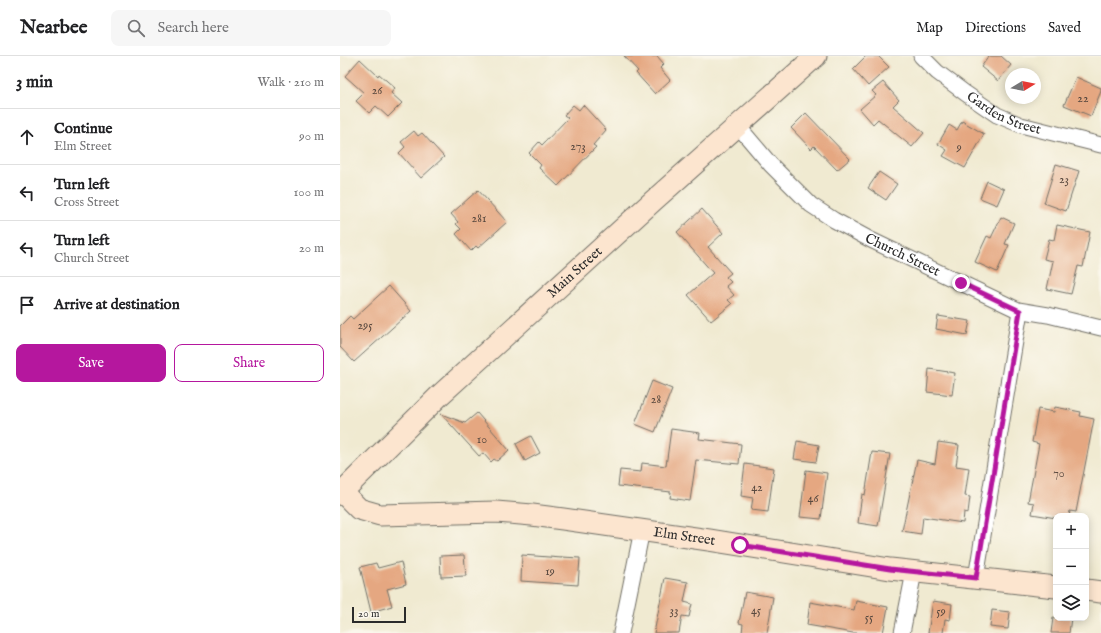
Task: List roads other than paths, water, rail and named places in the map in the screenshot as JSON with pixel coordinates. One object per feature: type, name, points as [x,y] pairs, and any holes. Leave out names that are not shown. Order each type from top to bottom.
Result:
[{"type":"street","name":"Main Street","points":[[341,493],[439,396],[816,56]]},
{"type":"street","name":"Garden Street","points":[[921,56],[937,72],[997,115],[1021,126],[1101,145]]},
{"type":"street","name":"Church Street","points":[[738,126],[771,165],[811,205],[834,220],[871,240],[1020,311],[1048,315],[1101,328]]},
{"type":"street","points":[[976,578],[1020,311]]},
{"type":"street","name":"Elm Street","points":[[341,493],[359,509],[380,515],[496,512],[563,519],[709,540],[890,569],[1053,587]]},
{"type":"street","points":[[620,633],[642,530]]},
{"type":"street","points":[[902,633],[914,572]]},
{"type":"street","points":[[1089,590],[1101,592]]}]
